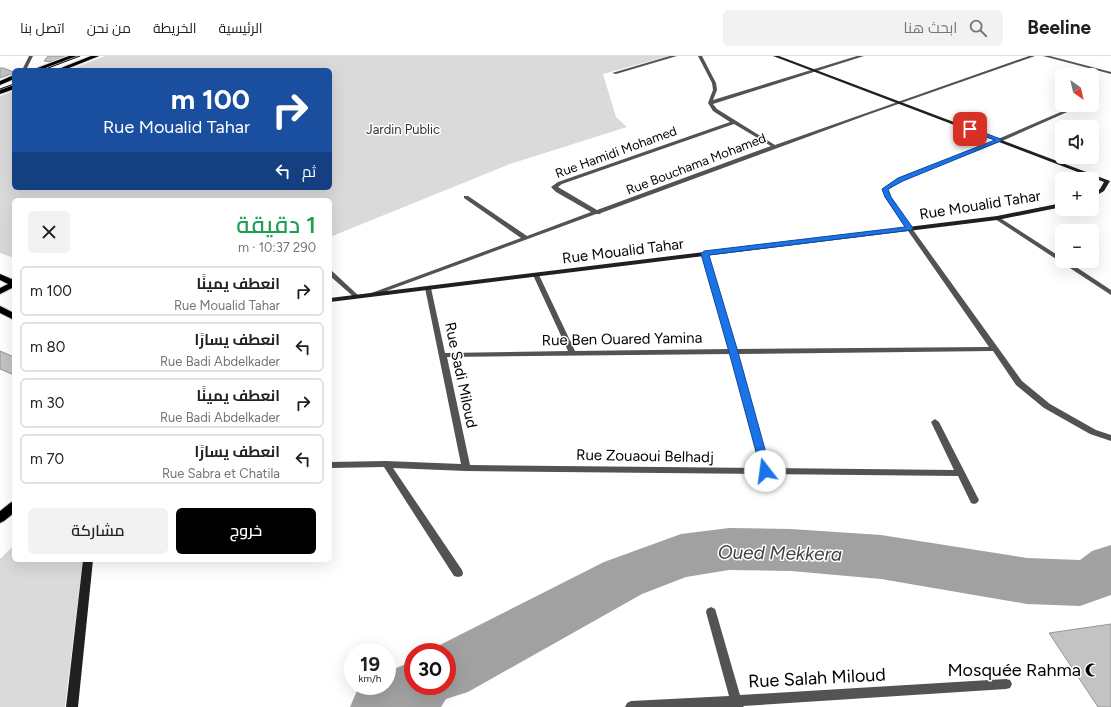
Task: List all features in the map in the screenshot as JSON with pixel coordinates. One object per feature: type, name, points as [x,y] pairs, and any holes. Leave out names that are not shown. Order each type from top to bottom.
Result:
[{"type":"main road","points":[[41,68],[74,56]]},
{"type":"main road","points":[[64,68],[96,56]]},
{"type":"main road","points":[[0,83],[12,79]]},
{"type":"main road","points":[[0,92],[12,88]]},
{"type":"main road","points":[[0,277],[12,283]]},
{"type":"main road","points":[[0,291],[12,285]]},
{"type":"main road","points":[[0,310],[12,316]]},
{"type":"main road","points":[[0,518],[12,508]]},
{"type":"street","points":[[25,68],[31,56]]},
{"type":"street","points":[[614,73],[675,56]]},
{"type":"street","points":[[700,56],[714,83],[715,90],[710,103]]},
{"type":"street","points":[[776,56],[815,72],[1110,181],[1099,192]]},
{"type":"street","points":[[710,103],[815,72],[862,56]]},
{"type":"street","name":"Rue Bouchama Mohamed","points":[[368,296],[774,146],[896,102],[1033,56]]},
{"type":"street","points":[[1045,56],[1111,73]]},
{"type":"street","points":[[710,103],[715,110],[774,146]]},
{"type":"street","points":[[1065,112],[1000,140],[901,179],[885,189],[888,197],[909,228],[1019,383],[1047,406],[1093,432],[1111,438]]},
{"type":"street","name":"Rue Hamidi Mohamed","points":[[598,212],[558,191],[554,186],[605,166],[734,122]]},
{"type":"street","points":[[466,197],[526,238]]},
{"type":"street","name":"Rue Moualid Tahar","points":[[332,300],[997,218],[1055,206]]},
{"type":"street","points":[[997,218],[1055,256]]},
{"type":"street","points":[[704,254],[734,352],[765,471]]},
{"type":"street","points":[[1073,268],[1111,293]]},
{"type":"street","points":[[332,274],[357,297]]},
{"type":"street","points":[[536,275],[573,354]]},
{"type":"street","name":"Rue Sadi Miloud","points":[[428,288],[466,468]]},
{"type":"street","name":"Rue Ben Ouared Yamina","points":[[442,355],[994,349]]},
{"type":"street","points":[[935,422],[959,473],[974,500]]},
{"type":"street","points":[[386,464],[458,573]]},
{"type":"street","name":"Rue Zouaoui Belhadj","points":[[332,465],[386,464],[466,468],[959,473]]},
{"type":"street","points":[[72,707],[88,562]]},
{"type":"street","points":[[711,612],[738,704]]},
{"type":"street","name":"Rue Salah Miloud","points":[[631,707],[738,704],[1006,684]]},
{"type":"green space","name":"Jardin Public","points":[[105,56],[669,56],[603,74],[616,117],[627,127],[510,164],[332,236],[332,198],[12,198],[12,257],[0,253],[0,96],[12,92],[12,190],[332,190],[332,68],[74,68]]},
{"type":"green space","points":[[12,547],[12,562],[83,562],[65,707],[0,707],[0,559]]},
{"type":"building","points":[[48,56],[69,56],[53,62],[44,61]]},
{"type":"building","points":[[0,68],[12,71],[12,74],[0,78]]},
{"type":"building","points":[[0,351],[12,356],[12,374],[0,369]]},
{"type":"building","name":"Mosquée Rahma","points":[[1111,624],[1111,707],[1098,707],[1049,633]]},
{"type":"waterway","name":"Oued Mekkera","points":[[456,667],[623,578],[681,556],[729,549],[791,550],[881,557],[1027,581],[1080,583],[1102,575],[1111,567]]},
{"type":"waterway","name":"Oued Mekkera","points":[[381,707],[404,695]]},
{"type":"tram line","points":[[48,68],[80,56]]},
{"type":"tram line","points":[[0,89],[12,85]]},
{"type":"place","name":"Mosquée Rahma","points":[[1092,670]]},
{"type":"route","points":[[765,471],[734,352],[704,254],[909,228],[888,197],[885,189],[901,179],[1000,140],[970,129]]}]
